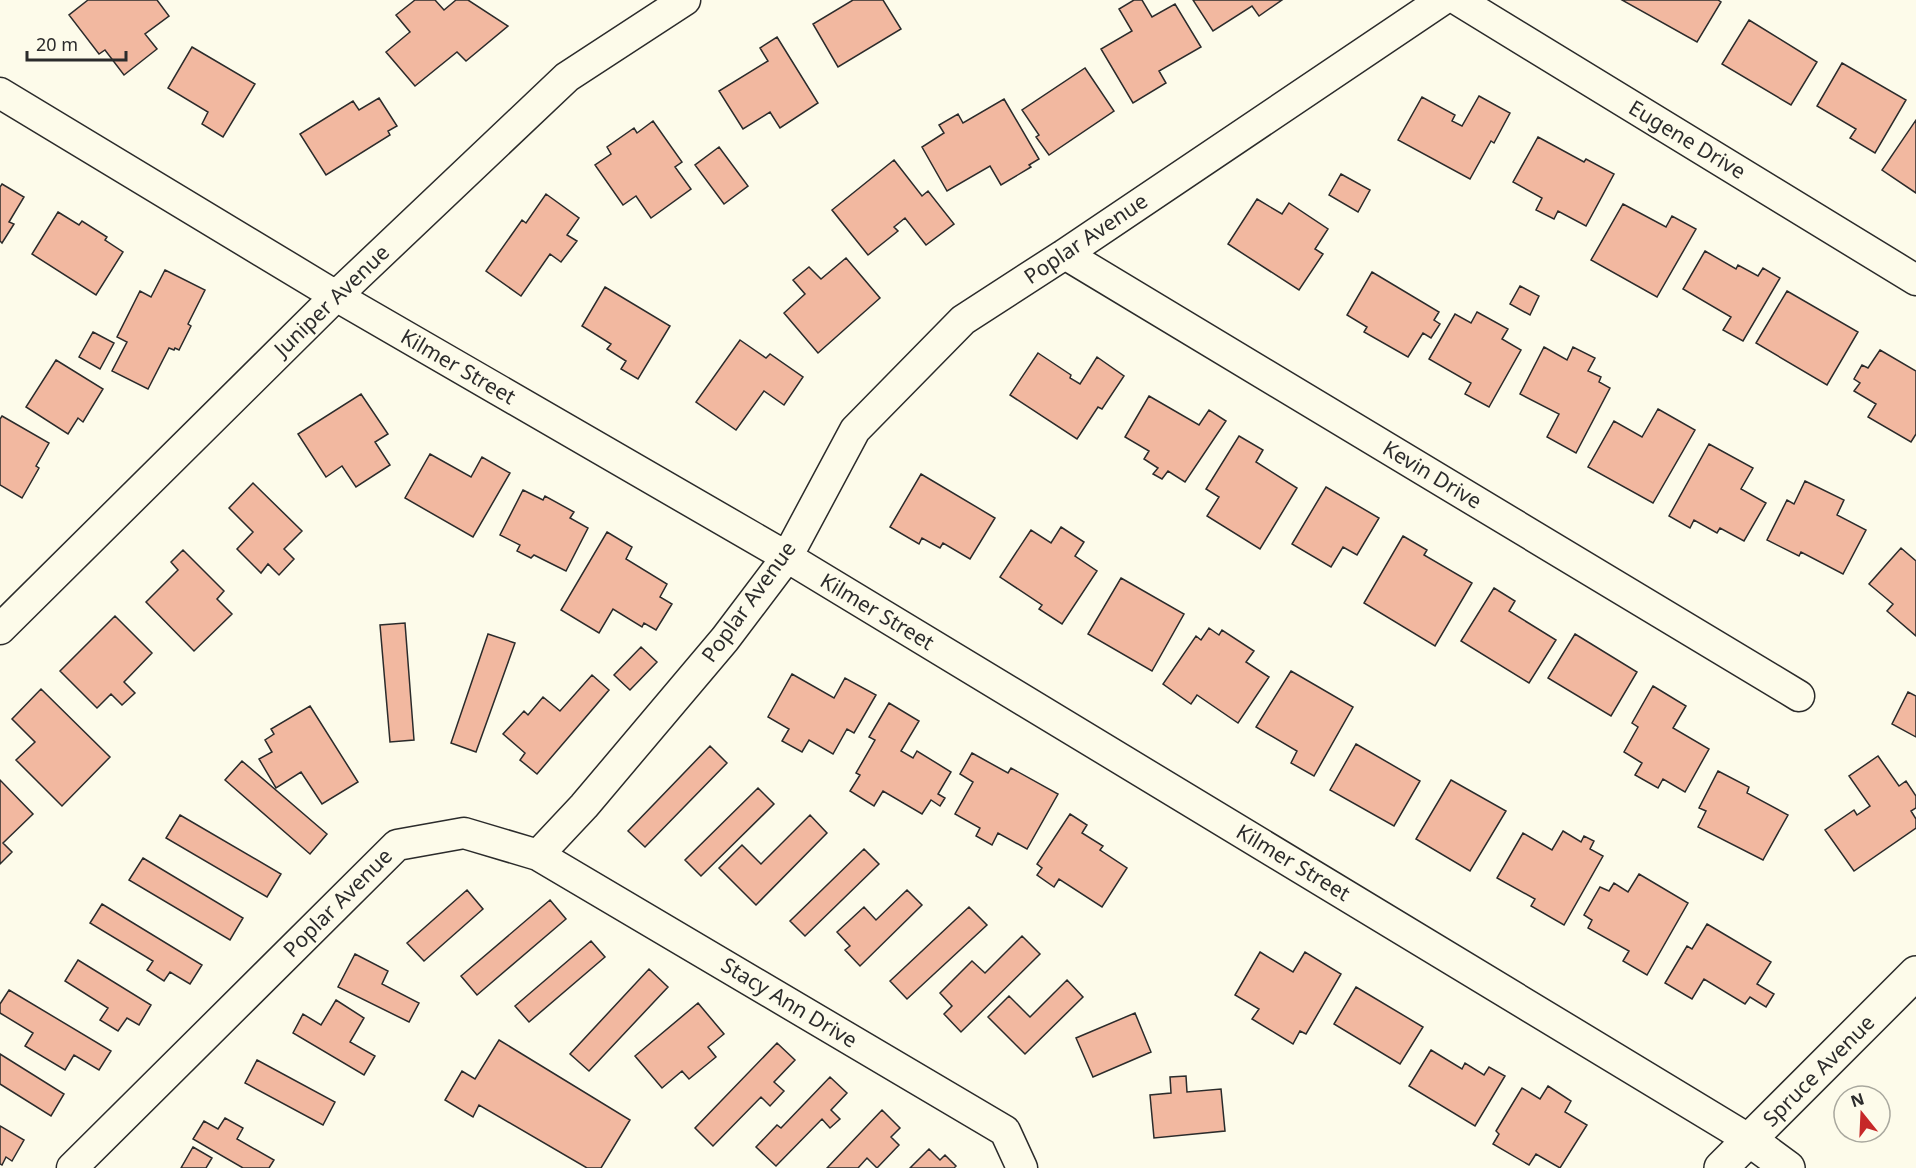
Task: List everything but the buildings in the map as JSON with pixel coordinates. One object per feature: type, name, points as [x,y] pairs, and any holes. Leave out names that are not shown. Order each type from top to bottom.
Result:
[{"type":"main road","name":"Spruce Avenue","points":[[1721,1168],[1916,973]]},
{"type":"main road","points":[[1750,1140],[1788,1168]]},
{"type":"street","name":"Juniper Avenue","points":[[0,629],[336,296],[567,78],[685,0]]},
{"type":"street","name":"Poplar Avenue","points":[[72,1168],[397,845],[464,833],[538,855],[584,806],[725,639],[787,557],[855,430],[963,320],[1442,0]]},
{"type":"street","name":"Eugene Drive","points":[[1458,0],[1916,280]]},
{"type":"street","name":"Kilmer Street","points":[[0,93],[336,296],[787,557],[1750,1140]]},
{"type":"street","name":"Kevin Drive","points":[[1065,254],[1799,696]]},
{"type":"street","name":"Stacy Ann Drive","points":[[538,855],[1005,1131],[1022,1168]]}]
